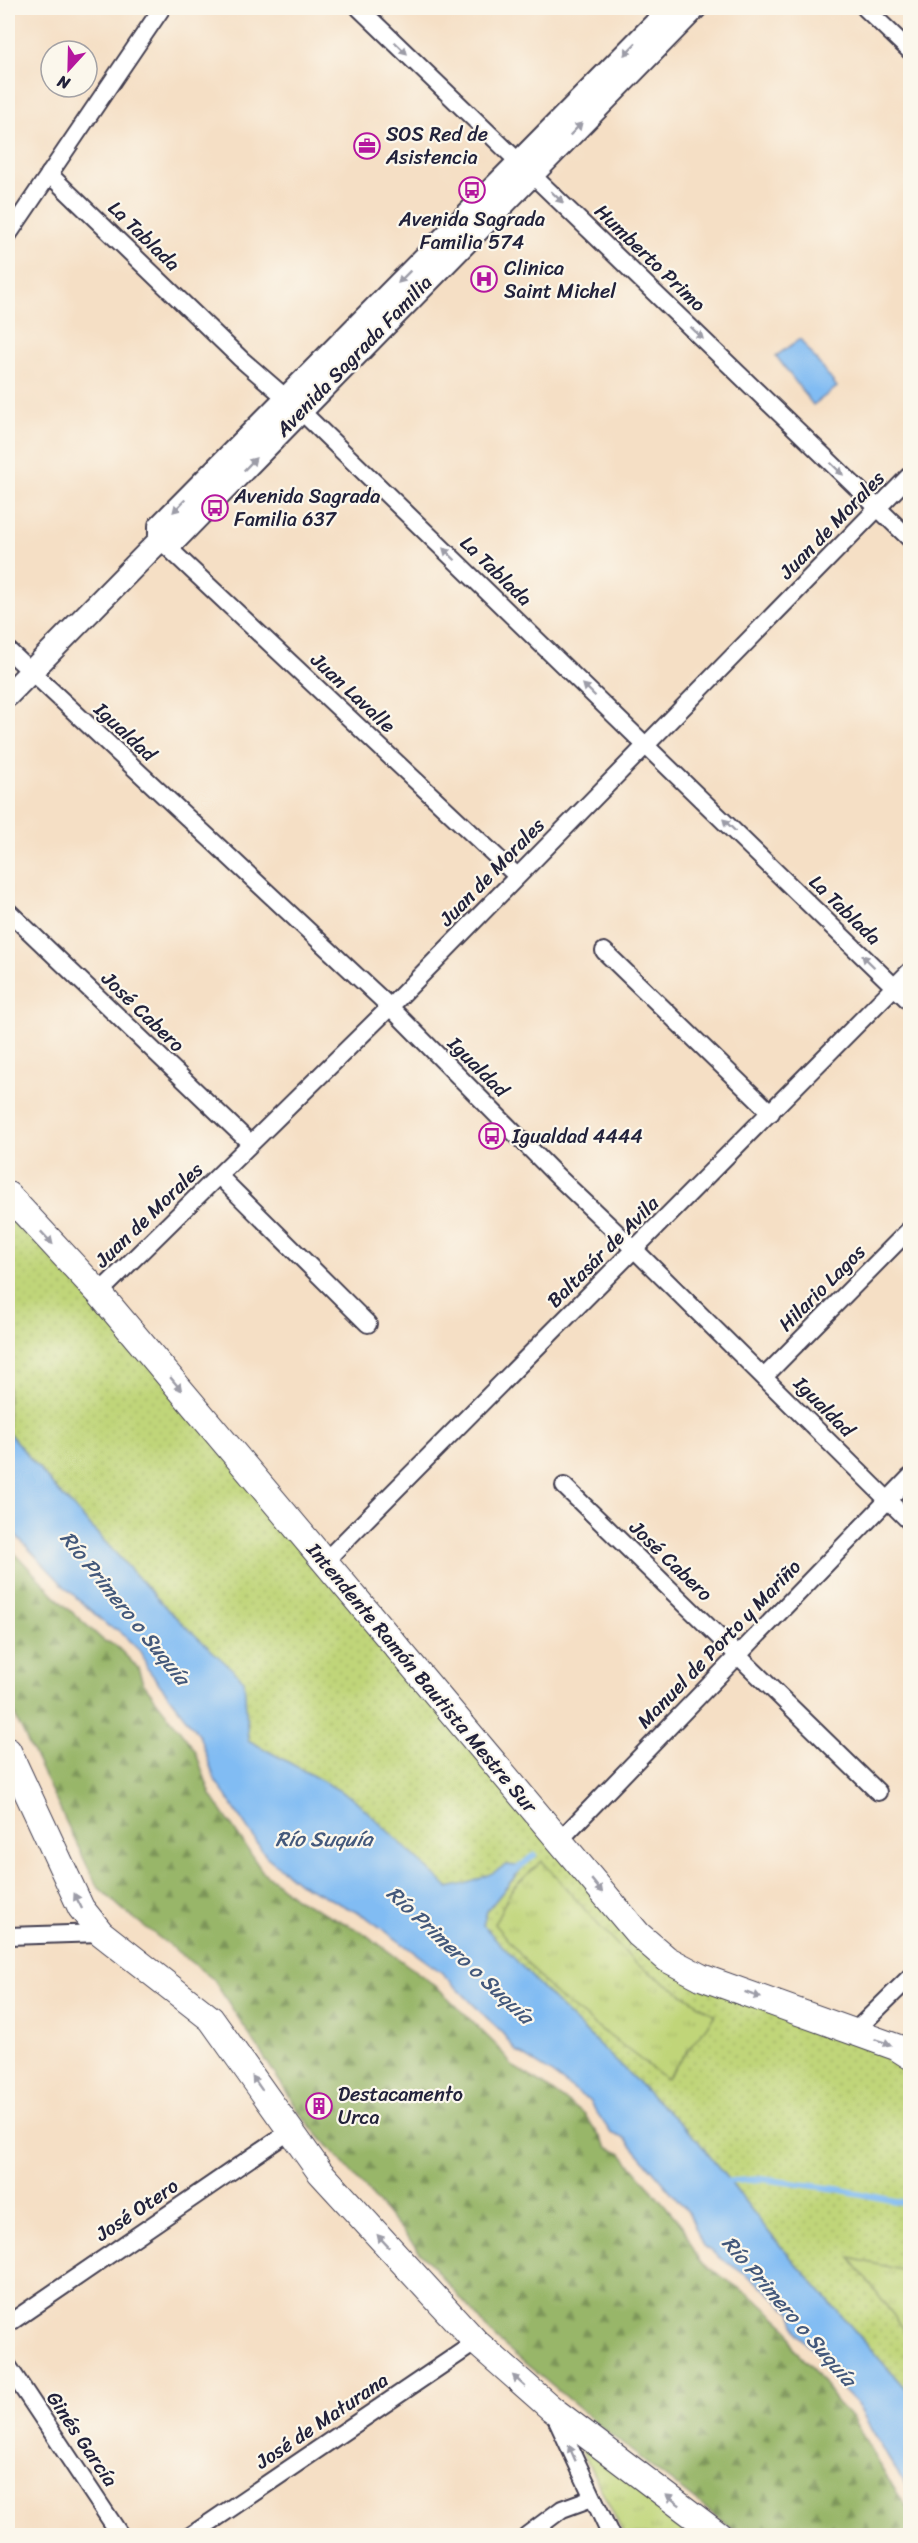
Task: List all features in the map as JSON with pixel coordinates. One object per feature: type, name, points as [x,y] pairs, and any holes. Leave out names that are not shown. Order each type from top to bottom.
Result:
[{"type":"main road","name":"Avenida Sagrada Familia","points":[[8,695],[160,540],[160,526],[293,404],[526,167],[671,8]]},
{"type":"main road","name":"Avenida Sagrada Familia","points":[[526,167],[695,8]]},
{"type":"main road","name":"Intendente Ramón Bautista Mestre Sur","points":[[8,1195],[99,1293],[638,1934],[667,1959],[701,1977],[896,2047],[910,2056]]},
{"type":"main road","points":[[8,1751],[81,1908],[101,1933],[211,2019],[320,2172],[477,2342],[552,2409],[720,2535]]},
{"type":"street","points":[[8,235],[162,8]]},
{"type":"street","name":"Humberto Primo","points":[[359,8],[910,539]]},
{"type":"street","points":[[865,8],[910,51]]},
{"type":"street","name":"La Tablada","points":[[49,174],[241,359],[293,404],[910,1002]]},
{"type":"street","name":"Juan de Morales","points":[[99,1293],[390,1007],[910,475]]},
{"type":"street","name":"Juan Lavalle","points":[[160,540],[517,876]]},
{"type":"street","name":"Igualdad","points":[[8,650],[390,1007],[556,1175],[910,1522]]},
{"type":"street","name":"José Cabero","points":[[8,911],[250,1143]]},
{"type":"street","points":[[604,951],[771,1113]]},
{"type":"street","name":"Baltasár de Avila","points":[[325,1561],[910,971]]},
{"type":"street","points":[[219,1176],[368,1324]]},
{"type":"street","name":"Hilario Lagos","points":[[764,1377],[910,1229]]},
{"type":"street","name":"Manuel de Porto y Mariño","points":[[559,1841],[910,1477]]},
{"type":"street","name":"José Cabero","points":[[564,1486],[878,1792]]},
{"type":"street","points":[[8,1936],[101,1933]]},
{"type":"street","points":[[854,2032],[910,1977]]},
{"type":"street","name":"José Otero","points":[[8,2324],[290,2131]]},
{"type":"street","name":"José de Maturana","points":[[190,2535],[477,2342]]},
{"type":"street","name":"Ginés García","points":[[8,2366],[122,2535]]},
{"type":"street","points":[[552,2409],[611,2535]]},
{"type":"street","points":[[525,2535],[562,2509],[592,2498]]},
{"type":"green space","points":[[8,1195],[667,1959],[910,2056],[910,2394],[771,2235],[698,2141],[556,2003],[482,1925],[487,1911],[521,1869],[506,1865],[478,1880],[448,1889],[353,1798],[248,1740],[243,1680],[169,1611],[56,1489],[8,1432]]},
{"type":"green space","points":[[8,1546],[61,1602],[104,1641],[114,1644],[138,1668],[143,1683],[195,1750],[211,1795],[262,1871],[295,1898],[362,1932],[437,1987],[499,2048],[512,2066],[541,2083],[585,2115],[607,2147],[622,2154],[684,2228],[699,2261],[758,2301],[788,2328],[794,2349],[811,2366],[837,2403],[853,2419],[910,2512],[910,2535],[740,2535],[611,2435],[495,2338],[303,2117],[213,1979],[122,1909],[97,1886],[8,1701]]},
{"type":"green space","points":[[542,1861],[635,1963],[715,2015],[666,2079],[553,1993],[494,1924],[512,1889]]},
{"type":"green space","points":[[850,2258],[910,2272],[910,2337]]},
{"type":"green space","points":[[579,2445],[701,2535],[624,2535]]},
{"type":"water","points":[[800,339],[837,387],[813,405],[776,356]]},
{"type":"water","name":"Río Suquía","points":[[8,1432],[56,1489],[169,1611],[244,1680],[248,1740],[353,1798],[448,1888],[479,1880],[506,1865],[517,1866],[521,1869],[487,1911],[483,1925],[556,2003],[698,2141],[771,2235],[910,2394],[910,2491],[857,2404],[841,2388],[815,2351],[798,2334],[792,2314],[762,2286],[703,2246],[689,2213],[626,2139],[611,2133],[589,2101],[516,2051],[503,2034],[441,1972],[366,1917],[299,1883],[266,1856],[215,1780],[199,1735],[147,1668],[142,1653],[118,1630],[108,1626],[65,1587],[8,1527]]},
{"type":"waterway","points":[[514,1872],[534,1855]]},
{"type":"waterway","points":[[721,2182],[762,2179],[837,2189],[910,2204]]},
{"type":"place","name":"SOS Red de Asistencia","points":[[367,146]]},
{"type":"place","name":"Avenida Sagrada Familia 574","points":[[472,190]]},
{"type":"place","name":"Clinica Saint Michel","points":[[484,279]]},
{"type":"place","name":"Avenida Sagrada Familia 637","points":[[215,508]]},
{"type":"place","name":"Igualdad 4444","points":[[492,1136]]},
{"type":"place","name":"Destacamento Urca","points":[[319,2106]]},
{"type":"water label","name":"Río Primero o Suquía","points":[[125,1608]]},
{"type":"water label","name":"Río Primero o Suquía","points":[[460,1955]]},
{"type":"water label","name":"Río Primero o Suquía","points":[[789,2311]]}]
